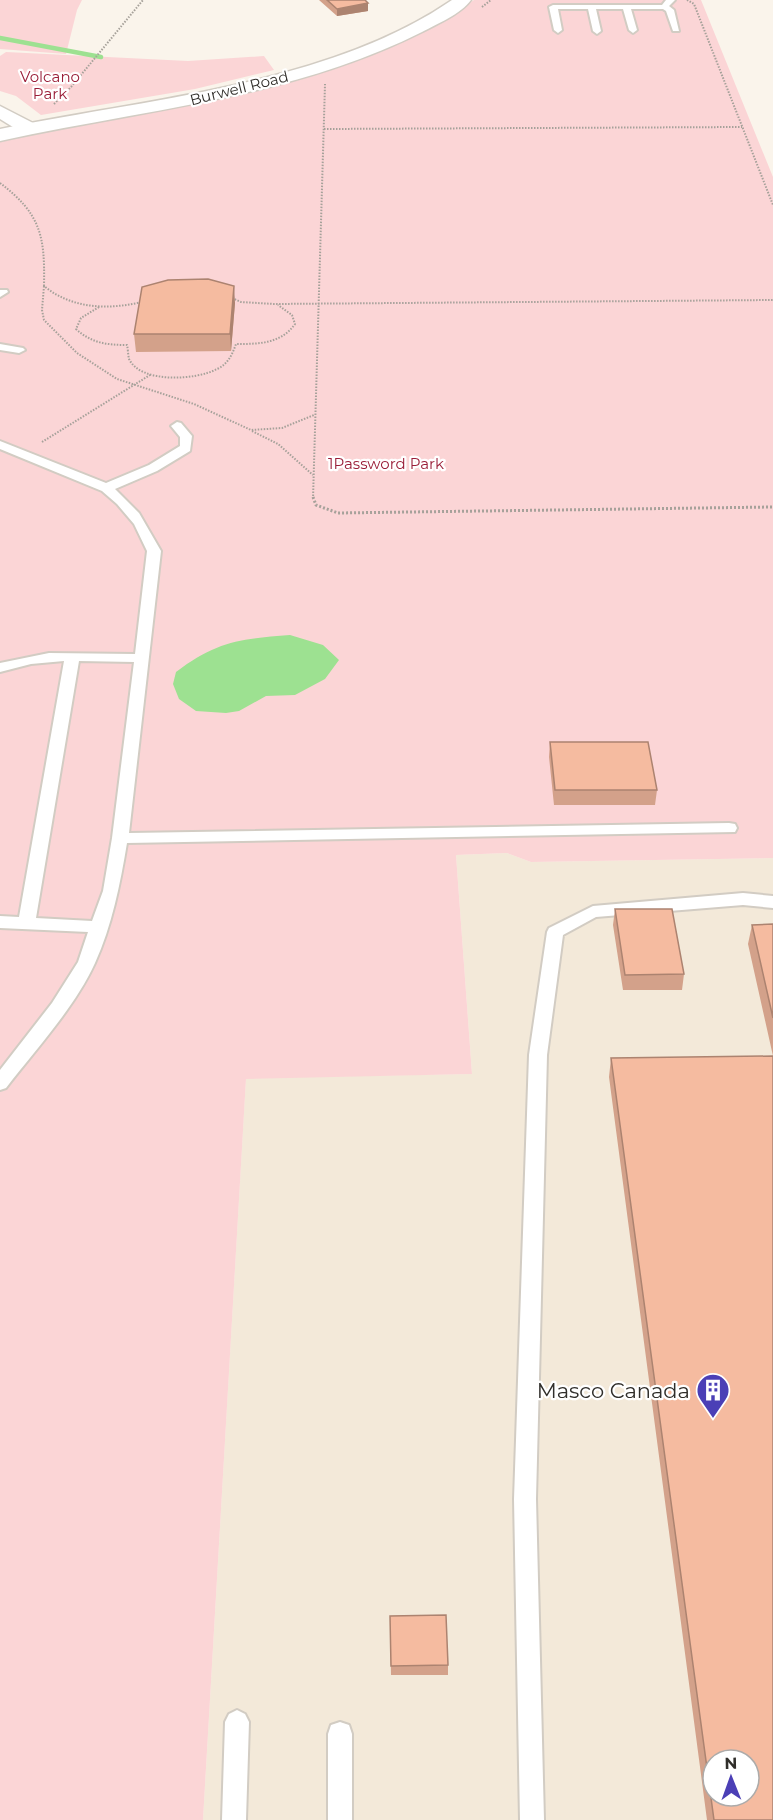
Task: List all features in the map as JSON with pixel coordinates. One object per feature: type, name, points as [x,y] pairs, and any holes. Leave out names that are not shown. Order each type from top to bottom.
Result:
[{"type":"main road","name":"Burwell Road","points":[[0,135],[28,128],[210,97],[288,77],[349,57],[417,29],[463,0]]},
{"type":"main road","points":[[0,111],[28,128]]},
{"type":"lane","points":[[558,30],[553,7],[626,7],[667,3],[676,29]]},
{"type":"lane","points":[[591,7],[597,31]]},
{"type":"lane","points":[[626,7],[633,30]]},
{"type":"lane","points":[[0,347],[20,350]]},
{"type":"lane","points":[[106,488],[153,468],[186,448],[186,436],[177,426]]},
{"type":"lane","points":[[0,446],[106,488],[120,499],[138,519],[154,551],[120,838],[111,891],[86,963],[58,1008],[0,1083]]},
{"type":"lane","points":[[26,925],[72,658]]},
{"type":"lane","points":[[0,668],[24,660],[141,658]]},
{"type":"lane","points":[[120,838],[729,828]]},
{"type":"lane","points":[[532,1820],[525,1486],[537,1055],[555,932],[593,912],[743,899],[773,902]]},
{"type":"lane","points":[[0,922],[100,927]]},
{"type":"lane","points":[[234,1820],[237,1722]]},
{"type":"lane","points":[[340,1734],[340,1820]]},
{"type":"path","points":[[46,111],[71,87],[143,0]]},
{"type":"path","points":[[686,0],[694,4],[773,205]]},
{"type":"path","points":[[326,79],[312,500],[316,505],[338,513],[773,507]]},
{"type":"path","points":[[324,129],[742,127]]},
{"type":"path","points":[[0,183],[16,194],[35,217],[44,238],[42,310],[44,320],[55,333],[92,363],[117,379],[194,404],[278,444],[313,476]]},
{"type":"path","points":[[44,286],[51,293],[63,298],[100,307]]},
{"type":"path","points":[[231,298],[241,302],[274,304],[773,300]]},
{"type":"path","points":[[144,302],[100,307],[84,314],[77,322],[76,329],[89,341],[127,345],[126,355],[130,363],[151,375],[192,378],[223,367],[232,358],[236,344],[259,343],[282,337],[291,331],[295,324],[292,315],[274,304]]},
{"type":"path","points":[[21,455],[151,375]]},
{"type":"path","points":[[251,430],[282,428],[315,415]]},
{"type":"shaded area","points":[[290,635],[323,645],[339,660],[325,679],[295,695],[266,696],[239,711],[226,713],[196,711],[179,699],[173,684],[176,672],[204,654],[243,640]]},
{"type":"shaded area","points":[[507,853],[531,862],[773,858],[773,1820],[203,1820],[246,1078],[472,1074],[456,855]]},
{"type":"green space","points":[[0,0],[82,0],[77,10],[66,54],[0,49]]},
{"type":"green space","name":"1Password Park","points":[[474,0],[701,0],[773,177],[773,858],[531,862],[507,853],[456,855],[472,1074],[246,1079],[203,1820],[0,1820],[0,142],[184,106],[305,77],[363,57],[420,32]]},
{"type":"green space","name":"Volcano Park","points":[[6,52],[188,61],[264,56],[274,70],[195,89],[41,115],[16,96],[0,91],[0,56]]},
{"type":"building","points":[[327,0],[365,0],[368,3],[337,9]]},
{"type":"building","points":[[208,279],[234,286],[230,334],[134,334],[142,287],[168,280]]},
{"type":"building","points":[[550,742],[648,742],[657,790],[555,790]]},
{"type":"building","points":[[615,909],[672,909],[684,974],[625,975]]},
{"type":"building","points":[[773,924],[773,1018],[752,925]]},
{"type":"building","name":"Masco Canada","points":[[773,1056],[773,1820],[714,1820],[712,1808],[761,1808],[761,1748],[704,1748],[611,1058]]},
{"type":"building","points":[[446,1615],[448,1665],[391,1666],[390,1616]]},
{"type":"waterway","points":[[0,38],[101,57]]},
{"type":"place","name":"Masco Canada","points":[[713,1419]]}]
